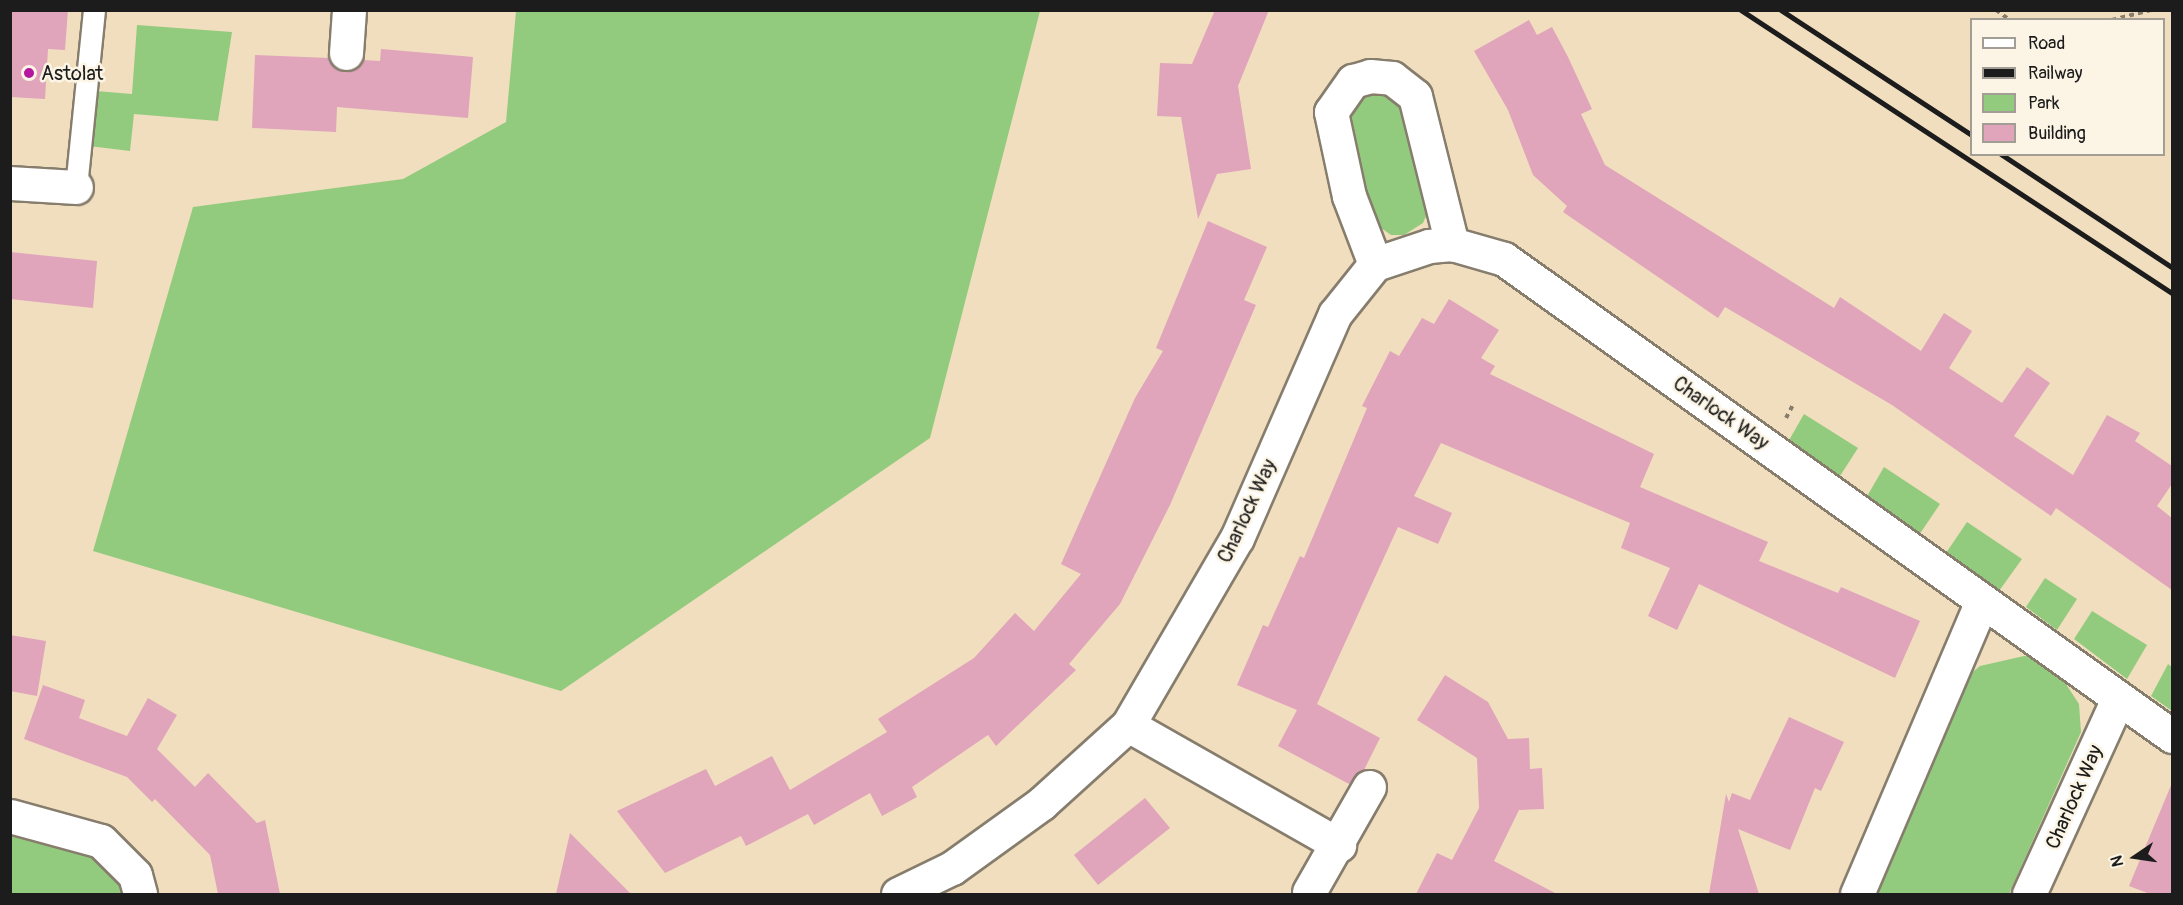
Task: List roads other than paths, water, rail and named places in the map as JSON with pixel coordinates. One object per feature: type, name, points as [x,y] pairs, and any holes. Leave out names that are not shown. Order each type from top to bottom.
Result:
[{"type":"street","points":[[345,53],[349,10]]},
{"type":"street","points":[[1375,264],[1349,196],[1331,112],[1353,81],[1370,76],[1392,78],[1415,96],[1438,172],[1452,244]]},
{"type":"street","points":[[10,183],[75,187]]},
{"type":"street","name":"Charlock Way","points":[[898,894],[952,868],[1042,803],[1128,725],[1237,537],[1335,314],[1375,264],[1405,250],[1452,244],[1504,259],[1920,551],[1981,603],[2172,736]]},
{"type":"street","points":[[1857,894],[1981,603]]},
{"type":"street","name":"Charlock Way","points":[[2029,894],[2118,699]]},
{"type":"street","points":[[1128,725],[1339,845]]},
{"type":"street","points":[[1309,893],[1339,845],[1369,787]]},
{"type":"street","points":[[10,816],[101,841],[135,875],[140,894]]},
{"type":"lane","points":[[75,187],[94,10]]},
{"type":"railway","points":[[1741,10],[2172,293]]},
{"type":"railway","points":[[1781,10],[1970,134]]},
{"type":"railway","points":[[2004,156],[2172,267]]},
{"type":"place","name":"Astolat","points":[[29,73]]}]
